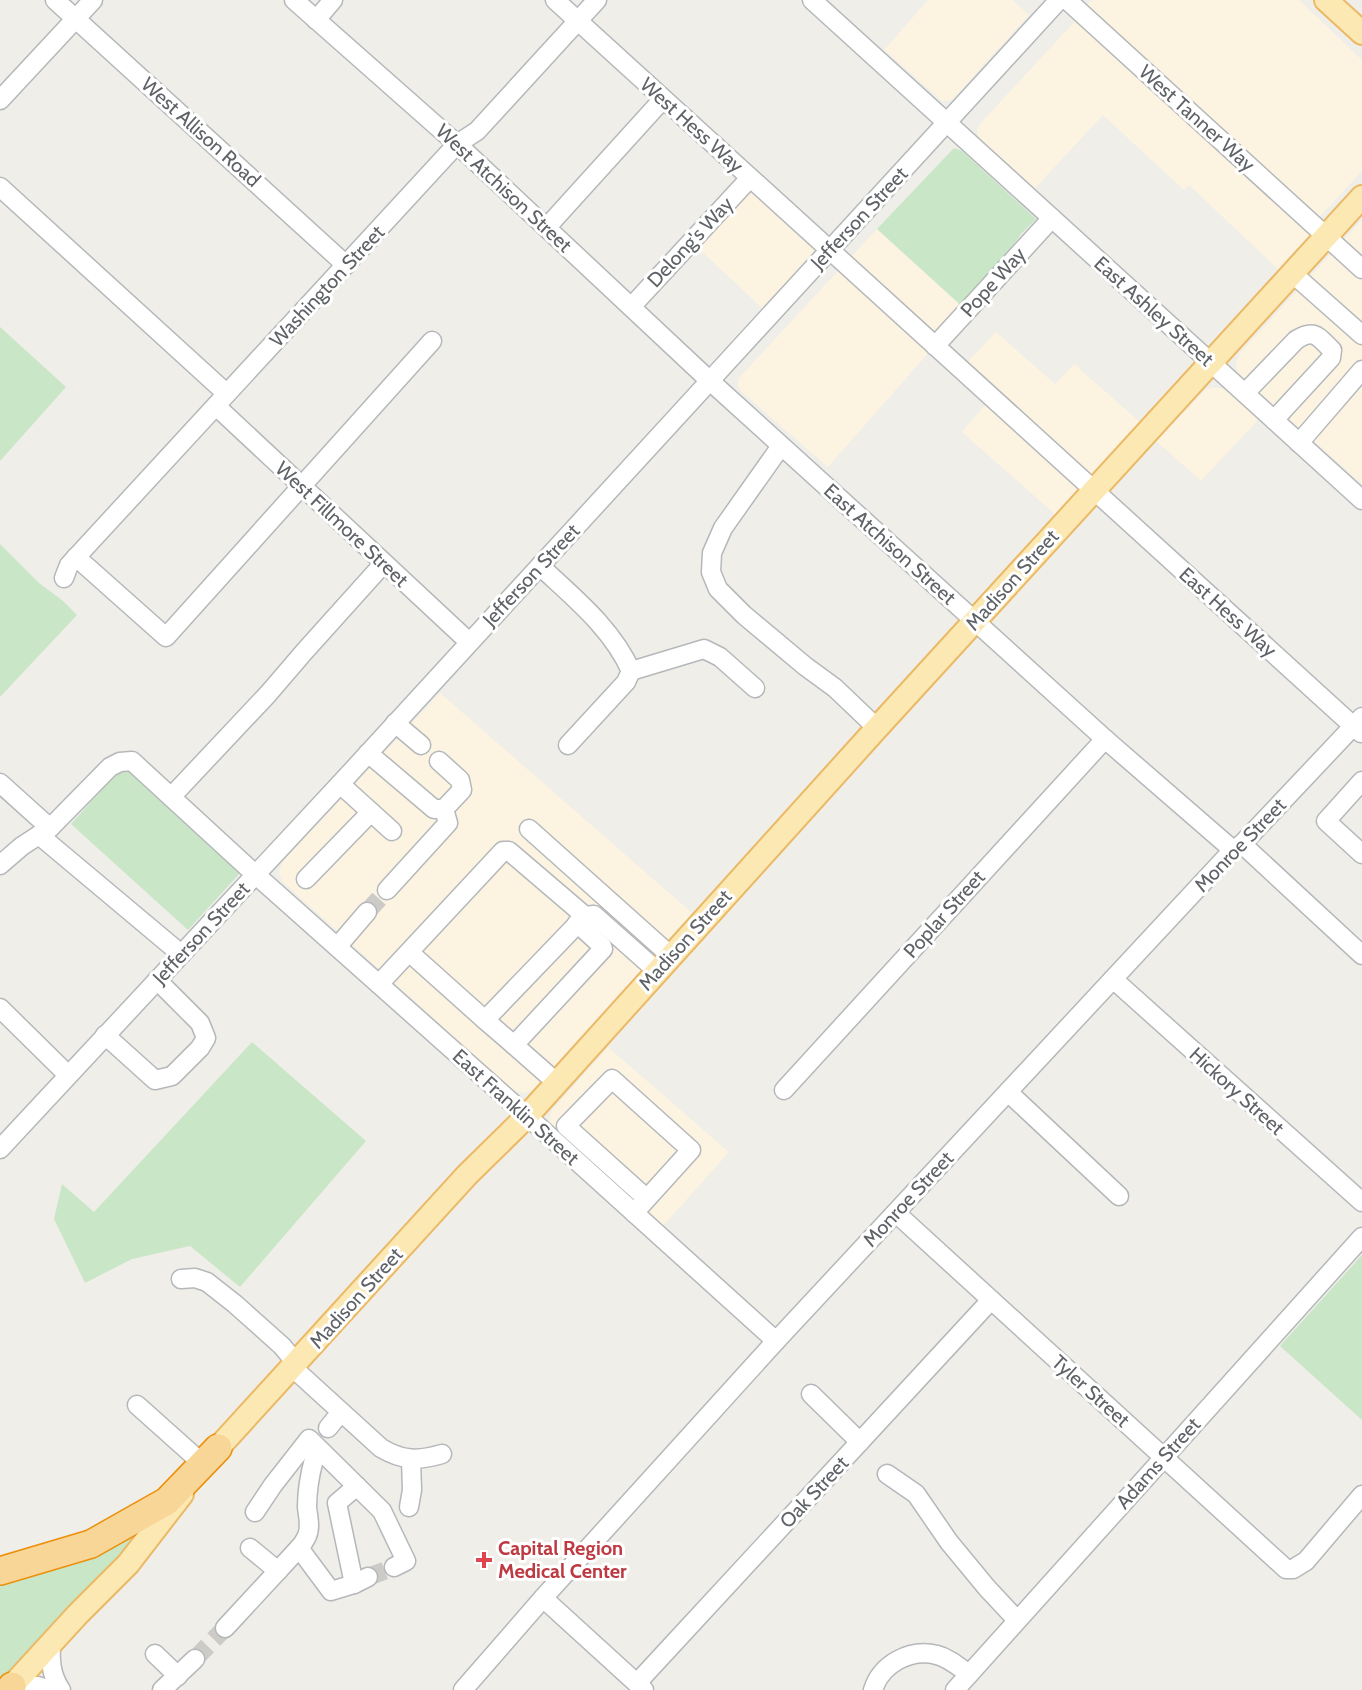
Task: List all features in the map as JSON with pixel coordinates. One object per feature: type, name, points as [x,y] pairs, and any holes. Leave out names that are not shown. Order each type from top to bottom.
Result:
[{"type":"highway","points":[[0,1571],[91,1544],[167,1501],[210,1456]]},
{"type":"main road","points":[[1326,0],[1362,33]]},
{"type":"main road","name":"Madison Street","points":[[10,1688],[128,1564],[210,1456],[468,1175],[527,1116],[974,621],[1326,236],[1358,208]]},
{"type":"street","name":"West Allison Road","points":[[55,0],[346,265]]},
{"type":"street","points":[[0,100],[93,0]]},
{"type":"street","name":"West Atchison Street","points":[[294,0],[457,144],[710,381]]},
{"type":"street","points":[[316,20],[333,0]]},
{"type":"street","name":"West Hess Way","points":[[555,0],[935,346]]},
{"type":"street","name":"Washington Street","points":[[64,578],[69,565],[221,399],[457,144],[477,131],[597,0]]},
{"type":"street","name":"East Ashley Street","points":[[812,0],[1362,500]]},
{"type":"street","name":"Jefferson Street","points":[[2,1143],[256,875],[1059,0]]},
{"type":"street","name":"West Tanner Way","points":[[1067,0],[1362,269]]},
{"type":"street","points":[[547,228],[663,99]]},
{"type":"street","name":"Delong's Way","points":[[631,307],[750,178]]},
{"type":"street","name":"West Fillmore Street","points":[[0,187],[221,399],[302,486],[469,642]]},
{"type":"street","name":"Pope Way","points":[[935,346],[1052,218]]},
{"type":"street","points":[[1292,273],[1362,336]]},
{"type":"street","points":[[1245,393],[1296,340],[1306,333],[1316,334],[1332,350],[1331,358],[1274,420]]},
{"type":"street","points":[[76,558],[166,637],[432,341]]},
{"type":"street","name":"East Hess Way","points":[[935,346],[1359,726]]},
{"type":"street","points":[[1299,443],[1362,370]]},
{"type":"street","name":"East Atchison Street","points":[[710,381],[1105,739],[1237,847],[1362,955]]},
{"type":"street","points":[[781,446],[723,528],[712,553],[711,572],[718,589],[744,615],[835,688],[877,728]]},
{"type":"street","points":[[171,797],[268,694],[384,563]]},
{"type":"street","points":[[540,566],[597,620],[625,658],[631,671],[626,682],[568,745]]},
{"type":"street","points":[[631,671],[704,650],[720,657],[754,688]]},
{"type":"street","points":[[395,723],[421,744]]},
{"type":"street","name":"Monroe Street","points":[[463,1690],[543,1598],[776,1341],[1237,847],[1359,726]]},
{"type":"street","name":"Poplar Street","points":[[784,1090],[1105,739]]},
{"type":"street","points":[[368,753],[434,810],[444,809],[462,790],[460,780],[440,761]]},
{"type":"street","name":"East Franklin Street","points":[[49,828],[110,767],[132,760],[256,875],[776,1341]]},
{"type":"street","points":[[1362,781],[1326,821],[1362,854]]},
{"type":"street","points":[[0,783],[181,954]]},
{"type":"street","points":[[340,784],[392,831]]},
{"type":"street","points":[[387,890],[448,823],[444,809]]},
{"type":"street","points":[[306,879],[371,812]]},
{"type":"street","points":[[4,854],[22,846],[49,828]]},
{"type":"street","points":[[529,829],[664,963]]},
{"type":"street","points":[[379,984],[503,851],[509,851],[581,919],[603,949],[514,1046]]},
{"type":"street","points":[[337,947],[367,912]]},
{"type":"street","points":[[485,1020],[581,919],[594,915],[664,963]]},
{"type":"street","points":[[409,952],[556,1082]]},
{"type":"street","name":"Hickory Street","points":[[1113,979],[1362,1202]]},
{"type":"street","points":[[105,1035],[155,1080],[172,1076],[200,1048],[206,1038],[200,1023],[157,980]]},
{"type":"street","points":[[0,1008],[68,1075]]},
{"type":"street","points":[[634,1213],[691,1150],[612,1079],[566,1126],[646,1198]]},
{"type":"street","points":[[1008,1092],[1119,1196]]},
{"type":"street","name":"Tyler Street","points":[[896,1213],[1286,1569],[1293,1569],[1305,1561],[1362,1495]]},
{"type":"street","name":"Adams Street","points":[[955,1690],[1362,1237]]},
{"type":"street","points":[[181,1279],[195,1278],[207,1282],[235,1304],[282,1346],[294,1365],[381,1448],[395,1456],[411,1459],[442,1454]]},
{"type":"street","name":"Oak Street","points":[[640,1687],[991,1300]]},
{"type":"street","points":[[811,1394],[860,1442]]},
{"type":"street","points":[[137,1405],[210,1456]]},
{"type":"street","points":[[328,1428],[341,1412]]},
{"type":"street","points":[[255,1512],[309,1439],[382,1511],[406,1562],[394,1567]]},
{"type":"street","points":[[225,1629],[308,1536],[310,1524],[308,1493],[314,1459]]},
{"type":"street","points":[[410,1507],[411,1459]]},
{"type":"street","points":[[887,1474],[916,1494],[949,1542],[1017,1620]]},
{"type":"street","points":[[299,1548],[331,1591],[361,1581],[338,1503],[357,1486]]},
{"type":"street","points":[[250,1548],[278,1571]]},
{"type":"street","points":[[543,1598],[640,1687]]},
{"type":"street","points":[[51,1644],[50,1665],[61,1690]]},
{"type":"street","points":[[873,1690],[878,1677],[885,1669],[893,1662],[910,1655],[927,1653],[937,1655],[969,1674]]},
{"type":"street","points":[[155,1654],[178,1676]]},
{"type":"street","points":[[162,1690],[195,1659]]},
{"type":"street","points":[[10,1688],[38,1686],[51,1690]]},
{"type":"shaded area","points":[[928,0],[1012,0],[1029,15],[952,100],[942,101],[884,50]]},
{"type":"shaded area","points":[[1092,0],[1299,0],[1362,60],[1362,171],[1316,221],[1084,8]]},
{"type":"shaded area","points":[[1078,18],[1312,232],[1278,269],[1189,185],[1184,190],[1103,115],[1035,188],[979,138],[977,131],[979,125]]},
{"type":"shaded area","points":[[749,186],[819,250],[763,309],[695,245]]},
{"type":"shaded area","points":[[1362,220],[1362,484],[1241,376],[1236,368],[1241,352]]},
{"type":"shaded area","points":[[877,229],[966,310],[828,467],[742,392],[738,386],[738,379]]},
{"type":"shaded area","points":[[996,332],[1055,384],[1074,364],[1140,422],[1056,515],[962,432],[987,403],[956,374]]},
{"type":"shaded area","points":[[1221,388],[1228,392],[1259,419],[1201,481],[1156,441],[1205,390]]},
{"type":"shaded area","points":[[440,693],[692,913],[532,1091],[523,1093],[514,1091],[282,881],[279,872],[282,862]]},
{"type":"shaded area","points":[[608,1047],[729,1152],[663,1226],[552,1128],[549,1118],[552,1110]]},
{"type":"green space","points":[[954,148],[962,151],[1036,219],[1021,234],[1005,265],[966,310],[877,229]]},
{"type":"green space","points":[[0,327],[66,387],[0,461]]},
{"type":"green space","points":[[0,544],[39,583],[77,615],[0,697]]},
{"type":"green space","points":[[124,769],[131,769],[240,866],[240,873],[188,930],[71,824],[116,774]]},
{"type":"green space","points":[[252,1042],[366,1141],[240,1287],[190,1246],[132,1259],[85,1283],[54,1219],[62,1184],[94,1212]]},
{"type":"green space","points":[[1362,1255],[1362,1420],[1280,1346]]},
{"type":"green space","points":[[151,1526],[0,1690],[0,1580]]},
{"type":"tunnel","points":[[367,912],[387,890]]},
{"type":"tunnel","points":[[368,1577],[394,1567]]},
{"type":"tunnel","points":[[195,1659],[225,1628]]},
{"type":"place","name":"Capital Region Medical Center","points":[[484,1560]]}]
